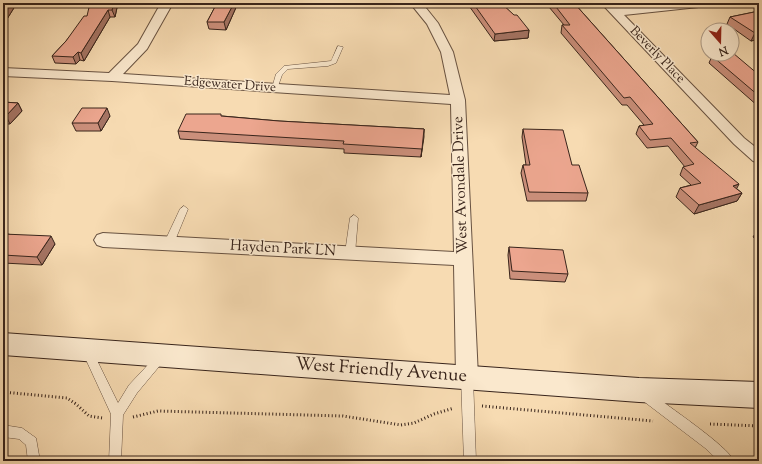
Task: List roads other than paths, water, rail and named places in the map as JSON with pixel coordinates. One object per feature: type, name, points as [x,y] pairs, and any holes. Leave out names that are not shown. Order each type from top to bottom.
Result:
[{"type":"main road","name":"West Friendly Avenue","points":[[3,344],[639,390],[759,395]]},
{"type":"street","points":[[112,77],[143,46],[167,3]]},
{"type":"street","name":"West Avondale Drive","points":[[416,3],[432,23],[447,52],[458,100],[467,377]]},
{"type":"street","points":[[611,7],[708,3]]},
{"type":"street","name":"Beverly Place","points":[[611,7],[739,141],[759,158]]},
{"type":"street","name":"Edgewater Drive","points":[[3,72],[112,77],[458,100]]},
{"type":"street","name":"Hayden Park LN","points":[[103,240],[463,259]]},
{"type":"lane","points":[[275,88],[279,74],[286,67],[328,64],[334,62],[340,47]]},
{"type":"lane","points":[[169,243],[184,208]]},
{"type":"lane","points":[[350,253],[354,218]]},
{"type":"lane","points":[[87,350],[117,416],[115,461]]},
{"type":"lane","points":[[117,416],[133,389],[163,356]]},
{"type":"lane","points":[[467,377],[470,461]]},
{"type":"lane","points":[[639,390],[709,444],[728,461]]},
{"type":"lane","points":[[3,431],[22,434],[32,442],[34,461]]}]
